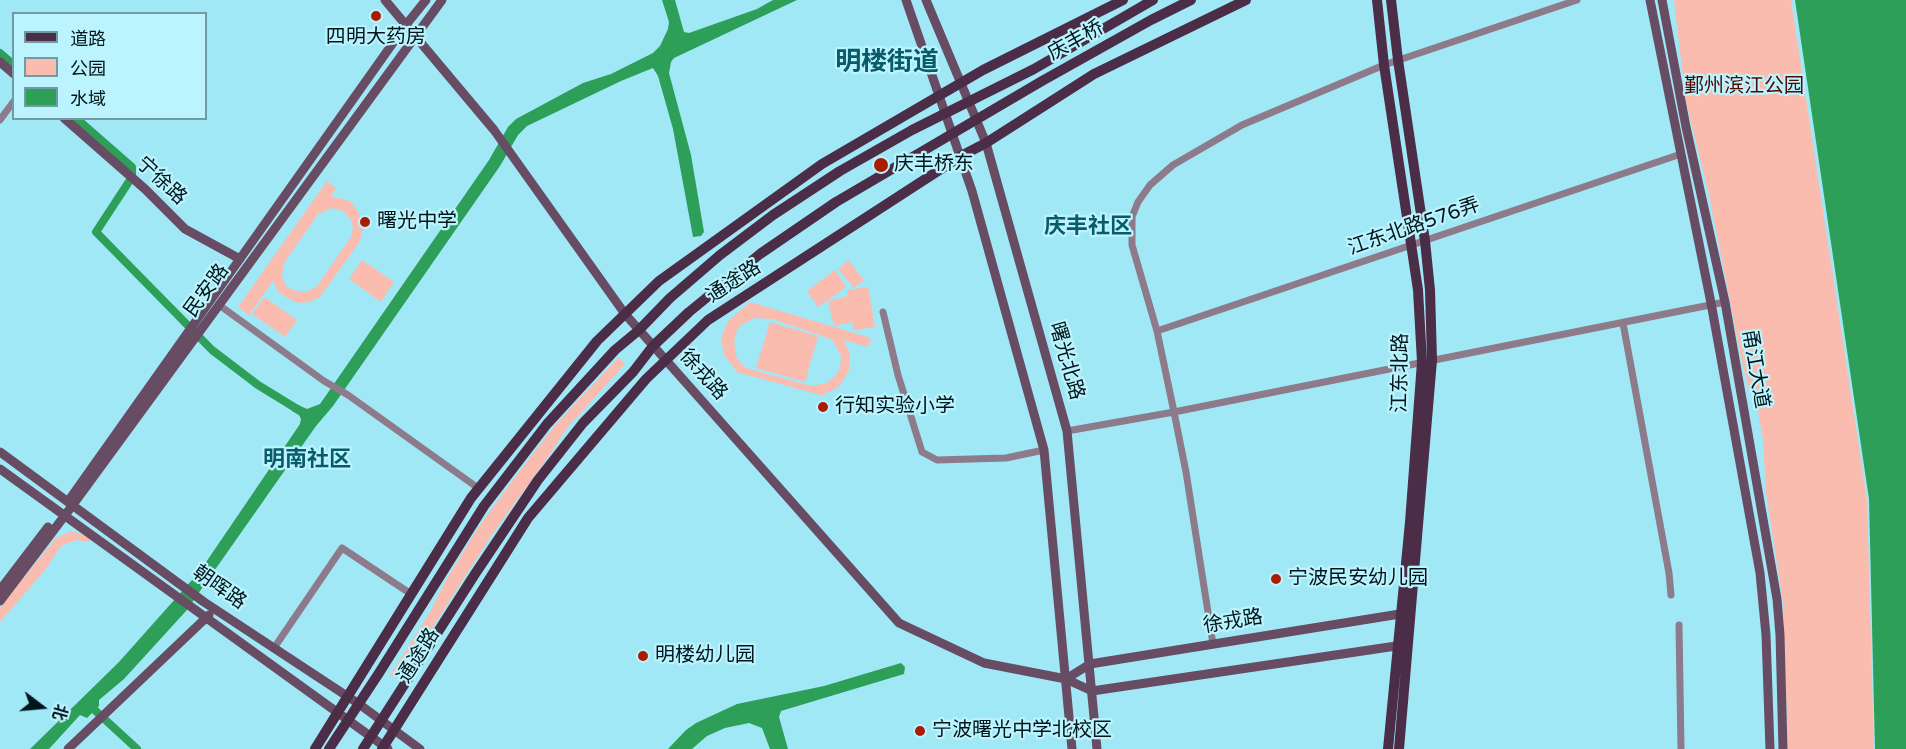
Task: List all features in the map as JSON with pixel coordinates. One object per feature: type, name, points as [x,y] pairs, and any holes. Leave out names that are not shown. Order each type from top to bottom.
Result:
[{"type":"main road","name":"徐戎路","points":[[385,0],[494,130],[625,314],[899,623],[984,663],[1066,679],[1092,691]]},
{"type":"main road","name":"民安路","points":[[0,590],[70,504],[204,318],[240,259],[405,26],[426,0]]},
{"type":"main road","name":"民安路","points":[[204,318],[219,305],[442,0]]},
{"type":"main road","points":[[906,0],[961,156],[1044,450],[1072,749]]},
{"type":"main road","name":"曙光北路","points":[[926,0],[986,143],[1067,431],[1097,749]]},
{"type":"main road","name":"通途路","points":[[315,749],[478,488],[597,341],[659,281],[822,164],[939,94],[1123,0]]},
{"type":"main road","name":"庆丰桥","points":[[1034,69],[1153,0]]},
{"type":"main road","name":"庆丰桥","points":[[1042,81],[1191,0]]},
{"type":"main road","name":"通途路","points":[[384,748],[528,518],[646,379],[708,320],[961,156],[986,143],[1094,74],[1246,0]]},
{"type":"main road","name":"江东北路","points":[[1377,0],[1384,65],[1413,246],[1427,361]]},
{"type":"main road","name":"江东北路","points":[[1391,0],[1430,290],[1427,361],[1406,613],[1399,749]]},
{"type":"main road","name":"甬江大道","points":[[1650,0],[1712,303],[1760,573],[1766,635],[1770,749]]},
{"type":"main road","name":"甬江大道","points":[[1662,0],[1686,127],[1725,302],[1777,599],[1783,749]]},
{"type":"main road","points":[[0,62],[12,72]]},
{"type":"main road","name":"通途路","points":[[329,749],[484,506],[547,424],[615,350],[712,262],[773,215],[840,171],[912,130],[1034,69]]},
{"type":"main road","name":"通途路","points":[[363,749],[538,480],[583,423],[633,372],[653,346],[689,312],[760,254],[836,202],[1042,81]]},
{"type":"main road","name":"宁徐路","points":[[66,120],[145,189],[184,229],[240,259]]},
{"type":"main road","name":"朝晖路","points":[[0,452],[204,602],[348,696],[420,749]]},
{"type":"main road","name":"朝晖路","points":[[0,468],[338,712],[384,748]]},
{"type":"main road","name":"民安路","points":[[0,601],[62,514]]},
{"type":"main road","points":[[68,749],[203,616],[216,609]]},
{"type":"main road","name":"徐戎路","points":[[1066,679],[1090,664],[1406,613]]},
{"type":"main road","points":[[1092,691],[1404,644]]},
{"type":"main road","name":"江东北路","points":[[1388,749],[1404,644]]},
{"type":"street","points":[[1213,644],[1186,472],[1174,412],[1156,331],[1132,245],[1134,210],[1150,185],[1173,165],[1242,125],[1384,65],[1577,0]]},
{"type":"street","points":[[0,120],[12,104]]},
{"type":"street","name":"江东北路576弄","points":[[1156,331],[1681,154]]},
{"type":"street","points":[[1067,431],[1174,412],[1725,302]]},
{"type":"street","points":[[219,305],[478,488]]},
{"type":"street","points":[[883,312],[898,375],[922,452],[937,460],[1006,458],[1044,450]]},
{"type":"street","points":[[1623,323],[1669,573],[1671,595]]},
{"type":"street","points":[[274,648],[342,548],[411,594]]},
{"type":"street","points":[[1679,625],[1681,749]]},
{"type":"green space","name":"鄞州滨江公园","points":[[1674,0],[1791,0],[1867,500],[1874,749],[1788,749],[1783,602],[1766,493],[1763,440],[1756,400],[1748,386],[1742,362],[1709,195],[1686,102]]},
{"type":"green space","points":[[327,181],[336,188],[331,196],[350,201],[358,211],[363,228],[360,241],[320,297],[310,302],[293,301],[279,293],[273,281],[249,315],[238,307]],"holes":[[[332,208],[343,211],[350,218],[353,227],[351,237],[317,286],[307,292],[292,290],[286,286],[282,276],[284,263],[318,214]]]},
{"type":"green space","points":[[362,260],[394,282],[381,302],[349,279]]},
{"type":"green space","points":[[848,260],[864,280],[854,288],[838,269]]},
{"type":"green space","points":[[835,270],[846,287],[818,307],[807,291]]},
{"type":"green space","points":[[868,287],[875,327],[854,330],[852,322],[834,326],[828,301],[847,296],[847,290]]},
{"type":"green space","points":[[264,297],[297,320],[285,337],[252,314]]},
{"type":"green space","points":[[750,302],[871,338],[868,347],[844,340],[850,354],[849,370],[836,389],[825,393],[824,396],[737,372],[724,355],[721,338],[728,321]],"holes":[[[755,318],[772,319],[831,339],[841,356],[840,368],[836,375],[827,383],[811,386],[746,368],[737,359],[734,341],[737,330],[741,325]]]},
{"type":"green space","points":[[770,322],[818,336],[805,382],[756,368]]},
{"type":"green space","points":[[619,357],[625,364],[566,429],[491,536],[399,680],[390,675],[430,612],[446,580],[478,528],[556,424]]},
{"type":"green space","points":[[72,531],[90,537],[89,542],[76,540],[61,546],[45,570],[0,622],[0,608],[17,586],[56,538]]},
{"type":"water","points":[[662,0],[675,0],[684,32],[689,33],[757,9],[773,0],[797,0],[674,58],[671,62],[669,73],[691,155],[704,232],[701,236],[693,237],[673,129],[658,76],[653,68],[527,126],[518,135],[500,166],[333,406],[316,426],[186,611],[124,679],[99,700],[99,706],[87,718],[80,715],[49,749],[30,749],[119,662],[200,571],[300,424],[299,415],[292,411],[296,404],[307,409],[320,404],[489,160],[508,127],[516,119],[583,83],[611,74],[653,53],[660,46],[668,29],[669,22]]},
{"type":"water","points":[[1795,0],[1906,0],[1906,749],[1875,749],[1869,499]]},
{"type":"water","points":[[901,663],[905,667],[904,674],[781,711],[779,717],[788,749],[770,749],[762,728],[749,723],[725,728],[707,736],[692,749],[668,749],[696,723],[737,704],[824,686]]},
{"type":"waterway","points":[[0,53],[12,63]]},
{"type":"waterway","points":[[78,120],[132,167],[132,177],[96,232],[212,350],[258,385],[302,412]]},
{"type":"waterway","points":[[87,703],[137,749]]},
{"type":"place","name":"四明大药房","points":[[376,16]]},
{"type":"place","name":"庆丰桥东","points":[[881,165]]},
{"type":"place","name":"曙光中学","points":[[365,222]]},
{"type":"place","name":"行知实验小学","points":[[823,407]]},
{"type":"place","name":"宁波民安幼儿园","points":[[1276,579]]},
{"type":"place","name":"明楼幼儿园","points":[[643,656]]},
{"type":"place","name":"宁波曙光中学北校区","points":[[920,731]]},
{"type":"district","name":"明楼街道","points":[[887,63]]},
{"type":"district","name":"庆丰社区","points":[[1088,227]]},
{"type":"district","name":"明南社区","points":[[307,460]]}]
